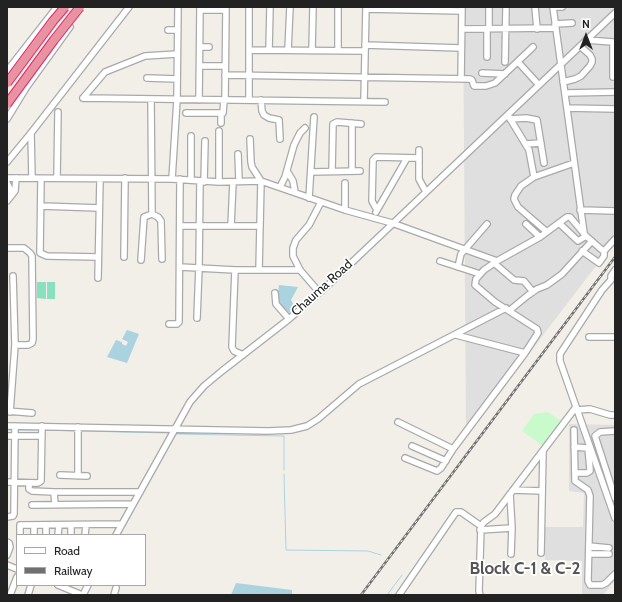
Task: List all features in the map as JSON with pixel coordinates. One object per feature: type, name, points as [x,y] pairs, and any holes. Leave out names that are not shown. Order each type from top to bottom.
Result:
[{"type":"highway","points":[[7,84],[65,7]]},
{"type":"highway","points":[[7,104],[80,7]]},
{"type":"street","points":[[19,101],[8,69],[57,7]]},
{"type":"street","points":[[7,119],[65,32],[84,7]]},
{"type":"street","points":[[7,162],[130,7]]},
{"type":"street","points":[[172,179],[177,100],[178,7]]},
{"type":"street","points":[[248,100],[249,7]]},
{"type":"street","points":[[269,50],[270,7]]},
{"type":"street","points":[[288,50],[290,7]]},
{"type":"street","points":[[312,51],[313,7]]},
{"type":"street","points":[[338,7],[338,51]]},
{"type":"street","points":[[487,57],[489,7]]},
{"type":"street","points":[[506,7],[506,73]]},
{"type":"street","points":[[534,7],[537,29]]},
{"type":"street","points":[[562,7],[553,7],[580,210],[585,235]]},
{"type":"street","points":[[364,101],[366,8],[462,9],[461,79]]},
{"type":"street","points":[[200,100],[200,9],[226,9],[224,100],[223,113],[221,113],[221,123]]},
{"type":"street","name":"Chauma Road","points":[[117,534],[190,402],[204,386],[289,319],[319,292],[392,223],[509,117],[539,85],[615,13]]},
{"type":"street","points":[[462,29],[537,29],[572,23]]},
{"type":"street","points":[[168,30],[178,30]]},
{"type":"street","points":[[586,40],[614,42],[613,76]]},
{"type":"street","points":[[563,82],[581,76],[592,62],[590,55],[580,46]]},
{"type":"street","points":[[200,47],[210,47]]},
{"type":"street","points":[[225,75],[471,79],[474,86],[486,86],[495,83],[533,47]]},
{"type":"street","points":[[249,50],[338,51],[365,48],[461,48]]},
{"type":"street","points":[[177,54],[145,56],[105,72],[83,98],[385,102]]},
{"type":"street","points":[[518,62],[539,85]]},
{"type":"street","points":[[200,66],[225,66]]},
{"type":"street","points":[[482,73],[506,73]]},
{"type":"street","points":[[147,78],[177,79]]},
{"type":"street","points":[[565,93],[615,92]]},
{"type":"street","points":[[151,99],[152,214]]},
{"type":"street","points":[[261,100],[264,115],[269,118],[279,120],[280,139]]},
{"type":"street","points":[[567,108],[615,109]]},
{"type":"street","points":[[57,178],[58,112]]},
{"type":"street","points":[[186,113],[221,113]]},
{"type":"street","points":[[309,198],[314,117]]},
{"type":"street","points":[[509,117],[537,120],[544,163]]},
{"type":"street","points":[[509,117],[530,153],[534,177]]},
{"type":"street","points":[[332,171],[333,124],[337,122],[361,124]]},
{"type":"street","points":[[352,123],[352,171]]},
{"type":"street","points":[[280,187],[287,171],[287,166],[294,145],[300,133],[305,128]]},
{"type":"street","points":[[219,131],[219,182]]},
{"type":"street","points":[[31,133],[32,178]]},
{"type":"street","points":[[191,180],[192,136]]},
{"type":"street","points":[[250,139],[252,167],[261,181],[259,270]]},
{"type":"street","points":[[197,318],[200,267],[199,226],[205,141]]},
{"type":"street","points":[[526,144],[541,143]]},
{"type":"street","points":[[419,150],[419,179],[426,192]]},
{"type":"street","points":[[238,154],[239,181]]},
{"type":"street","points":[[377,210],[372,201],[374,160],[376,158],[419,158]]},
{"type":"street","points":[[373,218],[407,158]]},
{"type":"street","points":[[547,232],[518,207],[514,199],[515,195],[521,186],[534,177],[574,163]]},
{"type":"street","points":[[287,171],[293,181],[295,192]]},
{"type":"street","points":[[311,172],[360,171]]},
{"type":"street","points":[[7,178],[180,179],[219,182],[261,181],[345,210],[392,223],[465,249],[495,262],[514,280],[524,281],[533,292]]},
{"type":"street","points":[[7,194],[16,178]]},
{"type":"street","points":[[124,257],[125,178]]},
{"type":"street","points":[[41,179],[40,253],[48,256],[98,257]]},
{"type":"street","points":[[98,278],[100,179]]},
{"type":"street","points":[[169,324],[177,324],[179,322],[180,179]]},
{"type":"street","points":[[231,226],[233,182]]},
{"type":"street","points":[[345,183],[345,210]]},
{"type":"street","points":[[7,201],[14,191],[11,185]]},
{"type":"street","points":[[319,292],[300,270],[294,256],[293,248],[296,240],[309,225],[321,202]]},
{"type":"street","points":[[41,206],[99,208]]},
{"type":"street","points":[[580,210],[615,211]]},
{"type":"street","points":[[141,260],[144,217],[152,214],[158,217],[161,221],[162,259]]},
{"type":"street","points":[[405,458],[437,471],[441,468],[453,449],[525,353],[538,333],[538,331],[508,309],[495,302],[475,285],[476,279],[480,274],[495,262],[540,237],[569,217],[585,235],[604,250]]},
{"type":"street","points":[[559,223],[578,241],[585,235]]},
{"type":"street","points":[[458,266],[460,256],[487,224]]},
{"type":"street","points":[[526,224],[540,237]]},
{"type":"street","points":[[180,226],[260,226]]},
{"type":"street","points":[[582,252],[599,263],[604,256],[604,250],[615,239]]},
{"type":"street","points":[[7,426],[78,427],[174,432],[268,431],[290,430],[307,426],[318,419],[359,384],[508,309],[533,292],[547,285],[562,274],[592,241]]},
{"type":"street","points":[[7,248],[24,248],[32,256],[33,340],[32,343],[28,345],[15,345]]},
{"type":"street","points":[[440,261],[480,274]]},
{"type":"street","points":[[180,267],[234,270],[300,270]]},
{"type":"street","points":[[234,270],[232,347],[234,351],[243,355]]},
{"type":"street","points":[[615,270],[611,276],[613,282],[602,290],[560,354],[560,361],[576,409],[615,518]]},
{"type":"street","points":[[13,276],[15,345],[9,412],[32,413]]},
{"type":"street","points":[[275,293],[276,304],[289,319]]},
{"type":"street","points":[[456,335],[525,353]]},
{"type":"street","points":[[589,337],[615,337]]},
{"type":"street","points":[[576,409],[590,409],[615,415]]},
{"type":"street","points":[[480,595],[481,528],[484,522],[495,514],[576,409]]},
{"type":"street","points":[[398,422],[453,449]]},
{"type":"street","points":[[7,517],[13,516],[14,514],[15,426]]},
{"type":"street","points":[[7,482],[40,483],[42,426]]},
{"type":"street","points":[[78,427],[78,476]]},
{"type":"street","points":[[574,430],[575,481],[588,490],[590,496],[588,581],[590,585],[605,584],[615,574]]},
{"type":"street","points":[[615,431],[600,432],[595,436],[615,498]]},
{"type":"street","points":[[7,436],[42,436]]},
{"type":"street","points":[[412,446],[446,461]]},
{"type":"street","points":[[574,446],[588,448],[590,469],[589,472],[575,473]]},
{"type":"street","points":[[541,553],[543,451]]},
{"type":"street","points":[[60,476],[87,476]]},
{"type":"street","points":[[29,483],[32,491],[140,492]]},
{"type":"street","points":[[512,492],[542,491]]},
{"type":"street","points":[[54,492],[55,505]]},
{"type":"street","points":[[511,554],[512,492]]},
{"type":"street","points":[[32,505],[133,504]]},
{"type":"street","points":[[401,594],[456,512],[461,512],[481,528],[512,528]]},
{"type":"street","points":[[20,534],[20,525],[122,524]]},
{"type":"street","points":[[34,525],[34,534]]},
{"type":"street","points":[[46,525],[46,534]]},
{"type":"street","points":[[58,534],[59,525]]},
{"type":"street","points":[[71,525],[71,534]]},
{"type":"street","points":[[85,534],[86,525]]},
{"type":"street","points":[[7,542],[9,543],[10,547],[7,555]]},
{"type":"street","points":[[589,546],[609,548]]},
{"type":"street","points":[[589,554],[609,554]]},
{"type":"street","points":[[10,595],[16,580]]},
{"type":"street","points":[[60,586],[82,595],[87,586]]},
{"type":"street","points":[[114,595],[116,588]]},
{"type":"shaded area","points":[[463,7],[615,7],[615,241],[466,436]]},
{"type":"shaded area","points":[[569,424],[615,425],[615,581],[603,595],[582,595],[582,561],[545,560],[545,527],[583,527],[584,493],[569,491]]},
{"type":"green space","points":[[37,282],[46,282],[46,299],[37,298]]},
{"type":"green space","points":[[47,282],[55,282],[55,299],[47,299]]},
{"type":"green space","points":[[548,412],[561,421],[543,446],[522,431],[534,414]]},
{"type":"water","points":[[279,285],[298,287],[291,300],[295,307],[289,313],[277,301]]},
{"type":"water","points":[[127,330],[139,334],[127,363],[107,357],[116,340],[122,342],[122,344],[126,346],[128,342],[122,339]]},
{"type":"water","points":[[236,583],[292,590],[292,595],[231,595]]},
{"type":"waterway","points":[[7,430],[12,430]]},
{"type":"waterway","points":[[17,430],[40,430]]},
{"type":"waterway","points":[[44,430],[76,431]]},
{"type":"waterway","points":[[80,431],[169,433]]},
{"type":"waterway","points":[[176,434],[284,436],[284,470]]},
{"type":"waterway","points":[[284,474],[286,550],[368,551],[381,555]]},
{"type":"waterway","points":[[387,595],[402,575]]},
{"type":"railway","points":[[361,595],[615,257]]},
{"type":"district","name":"Block C-1 & C-2","points":[[525,569]]}]
